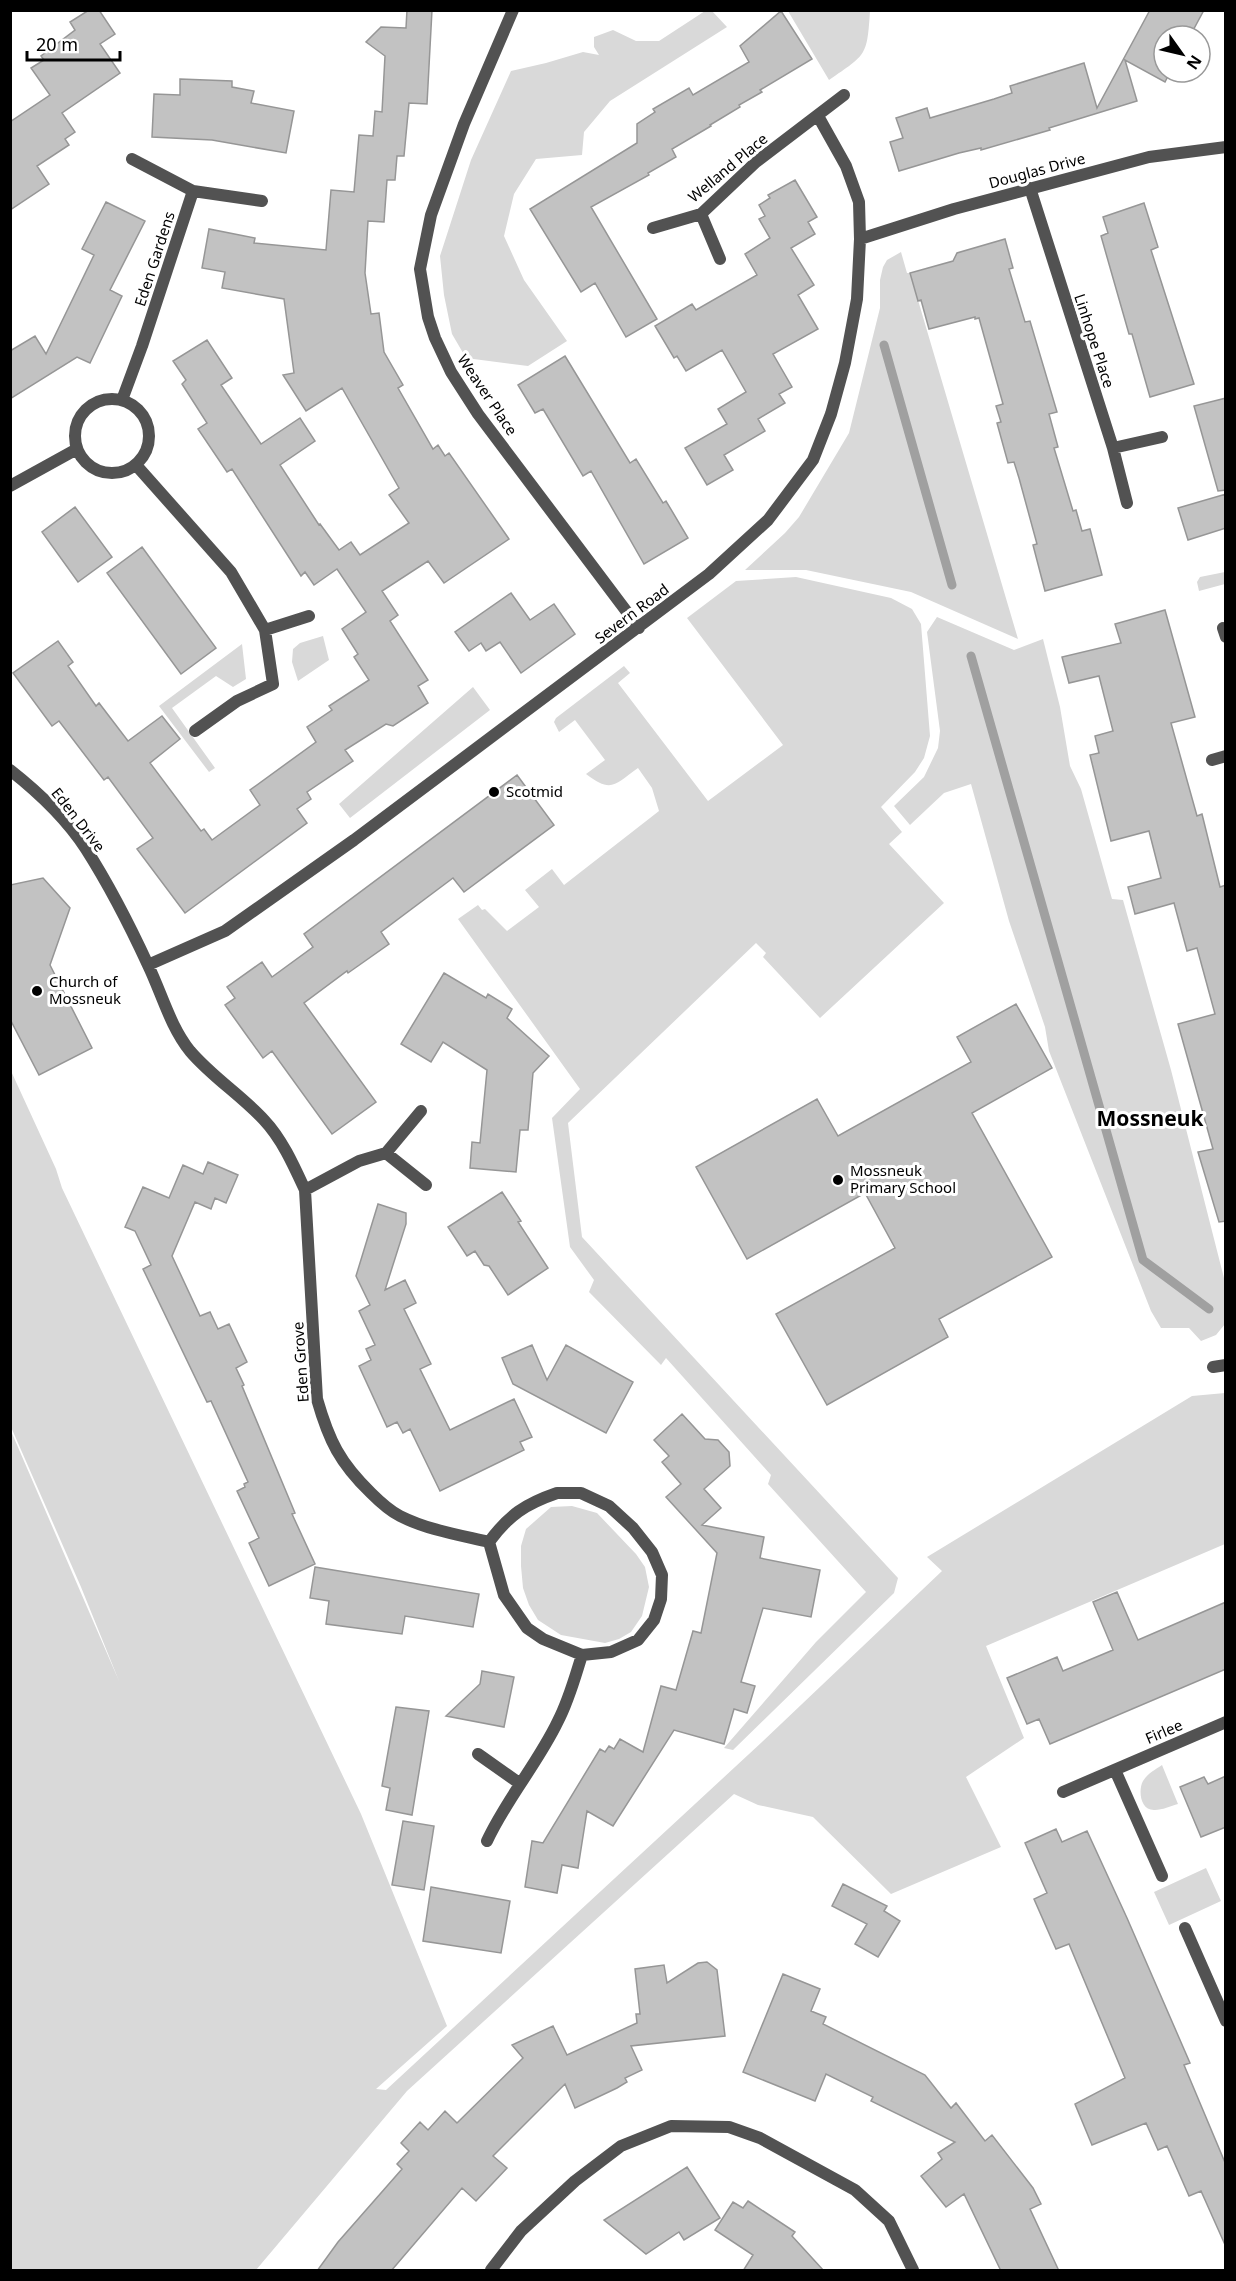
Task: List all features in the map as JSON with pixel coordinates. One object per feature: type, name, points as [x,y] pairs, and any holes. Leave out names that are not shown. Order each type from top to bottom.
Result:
[{"type":"street","name":"Weaver Place","points":[[513,10],[464,124],[431,214],[420,269],[428,317],[451,372],[478,414],[639,628]]},
{"type":"street","name":"Welland Place","points":[[653,228],[701,214],[756,162],[844,95]]},
{"type":"street","name":"Severn Road","points":[[148,965],[225,931],[354,840],[709,574],[768,520],[813,460],[831,414],[857,299],[859,202],[846,166],[818,116]]},
{"type":"street","name":"Douglas Drive","points":[[860,239],[954,209],[1149,157],[1226,147]]},
{"type":"street","points":[[132,159],[193,191],[262,201]]},
{"type":"street","name":"Linhope Place","points":[[1030,188],[1113,448],[1127,503]]},
{"type":"street","name":"Eden Gardens","points":[[122,400],[193,191]]},
{"type":"street","points":[[701,214],[720,259]]},
{"type":"street","points":[[106,400],[122,400],[136,408],[146,421],[149,436],[146,452],[136,465],[117,473],[110,474],[96,470],[85,461],[77,449],[75,433],[80,418],[91,406],[106,400]]},
{"type":"street","points":[[1113,448],[1162,437]]},
{"type":"street","points":[[10,486],[77,449]]},
{"type":"street","points":[[136,465],[231,572],[265,630],[273,684],[237,701],[195,731]]},
{"type":"street","points":[[265,630],[309,616]]},
{"type":"street","points":[[1212,760],[1226,756]]},
{"type":"street","name":"Eden Drive","points":[[10,770],[34,789],[85,847],[113,897]]},
{"type":"street","name":"Eden Grove","points":[[113,897],[148,965],[173,1025],[190,1051],[225,1086],[265,1120],[291,1160],[305,1190],[317,1399],[324,1426],[339,1458],[362,1484],[398,1516],[430,1528],[489,1542]]},
{"type":"street","points":[[305,1190],[359,1161],[386,1153],[421,1112]]},
{"type":"street","points":[[386,1153],[426,1185]]},
{"type":"street","points":[[557,1493],[581,1493],[609,1506],[633,1528],[652,1552],[662,1575],[661,1599],[654,1620],[638,1640],[611,1652],[582,1655],[561,1648],[527,1628],[515,1613],[504,1595],[489,1542],[503,1523],[523,1507],[557,1493]]},
{"type":"street","points":[[487,1841],[499,1815],[541,1752],[559,1719],[582,1655]]},
{"type":"street","name":"Firlee","points":[[1063,1792],[1226,1722]]},
{"type":"street","points":[[477,1754],[519,1783]]},
{"type":"street","points":[[1115,1770],[1162,1876]]},
{"type":"street","points":[[1185,1928],[1225,2018]]},
{"type":"street","points":[[491,2271],[521,2231],[575,2181],[621,2146],[671,2126],[729,2127],[760,2138],[855,2190],[889,2221],[912,2271]]},
{"type":"shaded area","points":[[705,11],[712,11],[727,27],[610,101],[584,132],[582,155],[536,159],[514,194],[504,236],[524,280],[567,341],[528,366],[466,358],[452,334],[444,295],[440,256],[471,160],[511,71],[583,52],[599,55],[594,47],[594,37],[613,30],[636,41],[659,41]]},
{"type":"shaded area","points":[[788,11],[870,11],[868,37],[863,53],[851,65],[829,80]]},
{"type":"shaded area","points":[[901,252],[907,273],[910,273],[1018,639],[911,592],[806,570],[745,570],[799,517],[849,433],[880,308],[880,280],[883,267],[887,260]]},
{"type":"shaded area","points":[[1225,572],[1225,584],[1199,591],[1197,582],[1200,577]]},
{"type":"shaded area","points":[[796,577],[891,598],[912,609],[921,624],[930,736],[924,758],[915,772],[881,807],[902,832],[889,844],[944,903],[820,1018],[763,957],[766,953],[756,943],[568,1123],[582,1237],[898,1578],[894,1593],[733,1750],[724,1748],[816,1642],[866,1592],[768,1484],[771,1475],[666,1358],[661,1365],[589,1292],[594,1280],[570,1247],[552,1118],[580,1089],[458,919],[478,905],[507,931],[539,907],[525,890],[552,869],[564,885],[659,811],[652,788],[638,768],[618,782],[602,784],[586,774],[605,760],[575,720],[559,732],[554,722],[556,718],[624,666],[630,673],[618,683],[708,801],[783,745],[687,618],[736,581]]},
{"type":"shaded area","points":[[937,617],[1014,650],[1043,639],[1060,707],[1070,766],[1081,789],[1112,899],[1123,900],[1171,1070],[1225,1282],[1225,1324],[1216,1335],[1201,1341],[1189,1328],[1161,1328],[1151,1311],[1049,1051],[1045,1027],[1009,921],[971,784],[944,793],[910,825],[894,806],[924,777],[938,748],[940,731],[927,632]]},
{"type":"shaded area","points":[[323,636],[329,660],[298,681],[292,662],[293,649],[300,643]]},
{"type":"shaded area","points":[[242,644],[246,679],[233,687],[216,676],[172,708],[215,768],[209,772],[159,706]]},
{"type":"shaded area","points":[[473,687],[490,710],[350,818],[339,804]]},
{"type":"shaded area","points":[[11,1071],[56,1169],[62,1188],[361,1814],[447,2026],[376,2089],[386,2090],[762,1742],[942,1571],[927,1557],[1192,1396],[1225,1393],[1225,1544],[986,1646],[1024,1738],[966,1777],[1001,1847],[891,1894],[813,1817],[758,1805],[734,1794],[407,2091],[256,2270],[11,2270],[11,1431],[119,1681],[81,1587],[11,1427]]},
{"type":"shaded area","points":[[572,1506],[597,1513],[636,1554],[645,1567],[649,1587],[642,1616],[631,1632],[619,1639],[605,1643],[561,1635],[538,1620],[529,1605],[523,1588],[521,1566],[521,1546],[526,1529],[551,1507]]},
{"type":"shaded area","points":[[1162,1765],[1178,1804],[1161,1809],[1150,1809],[1143,1804],[1141,1785],[1147,1776]]},
{"type":"shaded area","points":[[1206,1868],[1221,1901],[1169,1925],[1154,1892]]},
{"type":"building","points":[[89,10],[99,10],[115,34],[100,44],[120,73],[62,113],[75,132],[65,139],[69,145],[37,166],[49,184],[10,210],[10,122],[50,95],[31,68],[44,60],[41,56],[75,30],[70,22]]},
{"type":"building","points":[[407,10],[432,10],[427,104],[409,103],[404,156],[397,156],[395,180],[387,180],[384,222],[368,221],[365,273],[371,314],[379,313],[384,352],[403,385],[398,388],[433,449],[438,445],[445,456],[449,453],[509,539],[444,583],[428,561],[382,591],[398,615],[390,621],[428,680],[418,686],[428,703],[393,726],[386,724],[345,750],[353,761],[307,792],[311,799],[297,809],[307,823],[185,913],[137,849],[153,838],[108,777],[104,780],[59,721],[52,726],[13,673],[58,641],[73,662],[68,666],[96,706],[99,703],[128,741],[162,716],[180,739],[150,763],[201,831],[204,829],[212,840],[260,805],[250,790],[316,742],[307,727],[332,710],[329,706],[369,680],[354,657],[358,654],[342,629],[366,612],[337,569],[314,585],[305,572],[301,576],[232,469],[227,472],[198,429],[207,423],[182,384],[186,380],[173,361],[207,340],[232,378],[221,385],[261,444],[300,418],[315,441],[280,465],[319,525],[339,550],[351,542],[360,555],[409,523],[389,495],[399,488],[342,388],[306,411],[283,375],[294,373],[284,299],[222,288],[225,272],[202,268],[209,229],[255,238],[254,243],[326,250],[331,190],[354,192],[359,135],[373,136],[375,111],[382,112],[385,56],[366,42],[381,27],[406,28]]},
{"type":"building","points":[[1150,10],[1204,10],[1196,24],[1152,24],[1152,75],[1125,60],[1137,101],[1049,128],[1050,130],[899,171],[890,142],[903,138],[896,118],[927,108],[930,118],[1012,93],[1010,86],[1084,63],[1097,108]]},
{"type":"building","points":[[781,11],[812,59],[760,90],[762,92],[739,105],[740,107],[672,149],[676,157],[648,173],[649,175],[591,207],[657,319],[626,337],[595,283],[581,292],[530,209],[637,143],[637,124],[655,112],[653,109],[689,88],[693,95],[749,62],[740,46]]},
{"type":"building","points":[[180,79],[232,81],[232,87],[254,91],[251,103],[294,111],[286,153],[212,140],[152,137],[154,94],[180,95]]},
{"type":"building","points":[[795,180],[817,217],[808,222],[815,234],[791,248],[814,285],[798,295],[818,329],[773,354],[792,387],[779,394],[785,403],[758,419],[765,431],[724,455],[733,470],[707,485],[685,448],[727,424],[718,409],[746,392],[722,350],[686,371],[677,356],[674,358],[655,326],[692,304],[696,310],[757,275],[745,254],[770,238],[759,219],[765,216],[759,205],[770,198],[768,195]]},
{"type":"building","points":[[106,202],[145,221],[110,290],[122,296],[90,363],[77,357],[10,399],[10,351],[35,336],[46,354],[94,255],[82,249]]},
{"type":"building","points":[[1144,203],[1158,247],[1151,250],[1194,384],[1150,397],[1101,236],[1108,233],[1103,217]]},
{"type":"building","points":[[1005,239],[1013,268],[1009,269],[1025,322],[1030,321],[1057,412],[1049,414],[1058,447],[1054,448],[1073,511],[1076,510],[1082,531],[1090,529],[1102,575],[1045,591],[1033,545],[1037,544],[1019,478],[1014,462],[1008,463],[997,423],[1001,422],[996,406],[1003,404],[979,318],[975,319],[975,317],[929,329],[910,273],[953,261],[957,253]]},
{"type":"building","points":[[565,356],[630,463],[636,459],[663,503],[666,501],[688,538],[644,564],[591,471],[583,476],[543,409],[535,413],[518,385]]},
{"type":"building","points":[[1226,398],[1226,490],[1218,491],[1194,406]]},
{"type":"building","points":[[1226,494],[1226,528],[1188,540],[1178,508]]},
{"type":"building","points":[[75,507],[112,557],[78,582],[42,532]]},
{"type":"building","points":[[142,547],[216,648],[181,674],[107,573]]},
{"type":"building","points":[[511,593],[530,620],[554,604],[575,634],[521,673],[500,642],[486,651],[481,643],[469,651],[455,632]]},
{"type":"building","points":[[1165,610],[1195,717],[1171,723],[1197,816],[1202,814],[1220,887],[1226,885],[1226,1221],[1219,1222],[1198,1152],[1213,1149],[1178,1024],[1215,1014],[1197,948],[1187,951],[1174,903],[1135,914],[1128,887],[1161,878],[1149,831],[1111,841],[1090,755],[1099,753],[1095,736],[1113,731],[1099,676],[1069,683],[1062,657],[1121,643],[1115,624]]},
{"type":"building","points":[[517,775],[554,825],[464,892],[453,878],[381,932],[389,944],[304,1003],[376,1102],[332,1134],[272,1051],[263,1058],[225,1005],[235,998],[227,987],[262,962],[272,977],[313,947],[304,934]]},
{"type":"building","name":"Church of Mossneuk","points":[[43,878],[70,908],[50,965],[92,1048],[39,1075],[10,1019],[10,885]]},
{"type":"building","points":[[444,973],[486,998],[488,994],[512,1009],[507,1018],[549,1056],[533,1073],[528,1130],[520,1130],[516,1172],[470,1168],[472,1142],[480,1143],[487,1070],[443,1042],[431,1062],[401,1044]]},
{"type":"building","name":"Mossneuk Primary School","points":[[1016,1004],[1052,1068],[972,1113],[1052,1257],[939,1319],[948,1337],[827,1405],[776,1314],[895,1248],[865,1193],[747,1259],[696,1167],[817,1099],[838,1136],[971,1062],[957,1037]]},
{"type":"building","points":[[208,1162],[238,1175],[226,1203],[215,1198],[211,1209],[195,1202],[172,1256],[200,1316],[210,1312],[218,1329],[229,1324],[247,1362],[236,1368],[244,1385],[242,1386],[295,1513],[292,1514],[315,1564],[269,1586],[249,1543],[259,1538],[237,1491],[245,1487],[244,1484],[248,1482],[211,1401],[207,1402],[143,1269],[151,1265],[135,1231],[125,1227],[143,1187],[169,1198],[183,1165],[203,1174]]},
{"type":"building","points":[[502,1192],[521,1221],[518,1222],[548,1268],[508,1295],[489,1266],[484,1265],[475,1251],[467,1256],[448,1227]]},
{"type":"building","points":[[378,1204],[406,1213],[406,1224],[385,1290],[405,1280],[416,1303],[404,1309],[431,1364],[420,1369],[450,1430],[514,1399],[532,1437],[520,1442],[524,1450],[440,1491],[410,1429],[403,1433],[397,1422],[387,1427],[359,1366],[371,1360],[366,1349],[375,1345],[359,1311],[370,1305],[356,1276]]},
{"type":"building","points":[[532,1345],[547,1380],[566,1345],[633,1382],[606,1433],[513,1384],[502,1358]]},
{"type":"building","points":[[682,1414],[705,1439],[718,1440],[729,1452],[730,1466],[704,1489],[721,1508],[702,1525],[764,1537],[760,1558],[820,1570],[811,1617],[763,1608],[741,1682],[755,1686],[747,1713],[734,1709],[724,1744],[674,1730],[613,1826],[587,1811],[578,1868],[562,1865],[557,1893],[525,1887],[532,1841],[543,1843],[600,1749],[605,1752],[609,1746],[614,1749],[620,1739],[643,1752],[661,1686],[676,1690],[693,1631],[701,1633],[717,1553],[666,1497],[681,1484],[662,1462],[669,1456],[654,1440]]},
{"type":"building","points":[[315,1567],[479,1594],[473,1627],[405,1616],[402,1634],[326,1624],[329,1601],[310,1598]]},
{"type":"building","points":[[1117,1592],[1138,1640],[1226,1602],[1226,1669],[1050,1744],[1039,1719],[1027,1724],[1007,1678],[1057,1657],[1063,1671],[1113,1650],[1093,1602]]},
{"type":"building","points":[[482,1671],[514,1677],[504,1727],[446,1716],[480,1684]]},
{"type":"building","points":[[396,1707],[429,1711],[412,1815],[386,1810],[390,1788],[382,1786]]},
{"type":"building","points":[[1226,1776],[1226,1827],[1201,1837],[1180,1787],[1204,1777],[1208,1784]]},
{"type":"building","points":[[403,1821],[434,1826],[424,1890],[392,1885]]},
{"type":"building","points":[[1056,1829],[1062,1842],[1087,1831],[1190,2063],[1184,2065],[1226,2165],[1226,2247],[1201,2191],[1189,2196],[1167,2146],[1158,2150],[1146,2123],[1092,2145],[1075,2104],[1125,2078],[1069,1944],[1056,1949],[1034,1899],[1047,1893],[1025,1843]]},
{"type":"building","points":[[843,1884],[887,1906],[884,1911],[900,1921],[878,1957],[855,1944],[867,1924],[832,1906]]},
{"type":"building","points":[[431,1887],[510,1901],[501,1953],[423,1941]]},
{"type":"building","points":[[707,1962],[717,1970],[725,2036],[631,2046],[642,2070],[625,2078],[627,2082],[617,2088],[575,2108],[565,2084],[493,2156],[507,2168],[476,2201],[462,2188],[391,2271],[317,2271],[338,2242],[402,2169],[397,2164],[409,2151],[401,2143],[420,2122],[428,2130],[445,2111],[457,2123],[523,2058],[512,2045],[553,2026],[567,2055],[637,2023],[636,2014],[640,2014],[635,1969],[664,1965],[667,1983],[698,1963]]},
{"type":"building","points":[[783,1974],[820,1989],[811,2011],[826,2017],[823,2024],[925,2075],[951,2108],[956,2103],[985,2141],[992,2135],[1033,2188],[1041,2204],[1030,2209],[1059,2271],[1001,2271],[964,2194],[946,2207],[921,2176],[942,2159],[938,2153],[955,2142],[871,2101],[873,2097],[826,2074],[815,2101],[743,2072]]},
{"type":"building","points":[[687,2167],[720,2218],[684,2240],[679,2232],[646,2254],[604,2220]]},
{"type":"building","points":[[748,2201],[795,2232],[792,2236],[824,2271],[743,2271],[753,2255],[715,2230],[733,2202],[743,2208]]},
{"type":"waterway","points":[[884,345],[952,585]]},
{"type":"waterway","points":[[971,656],[1143,1260],[1209,1309]]},
{"type":"place","name":"Scotmid","points":[[494,792]]},
{"type":"place","name":"Church of Mossneuk","points":[[37,991]]},
{"type":"place","name":"Mossneuk Primary School","points":[[838,1180]]},
{"type":"district","name":"Mossneuk","points":[[1150,1119]]}]
